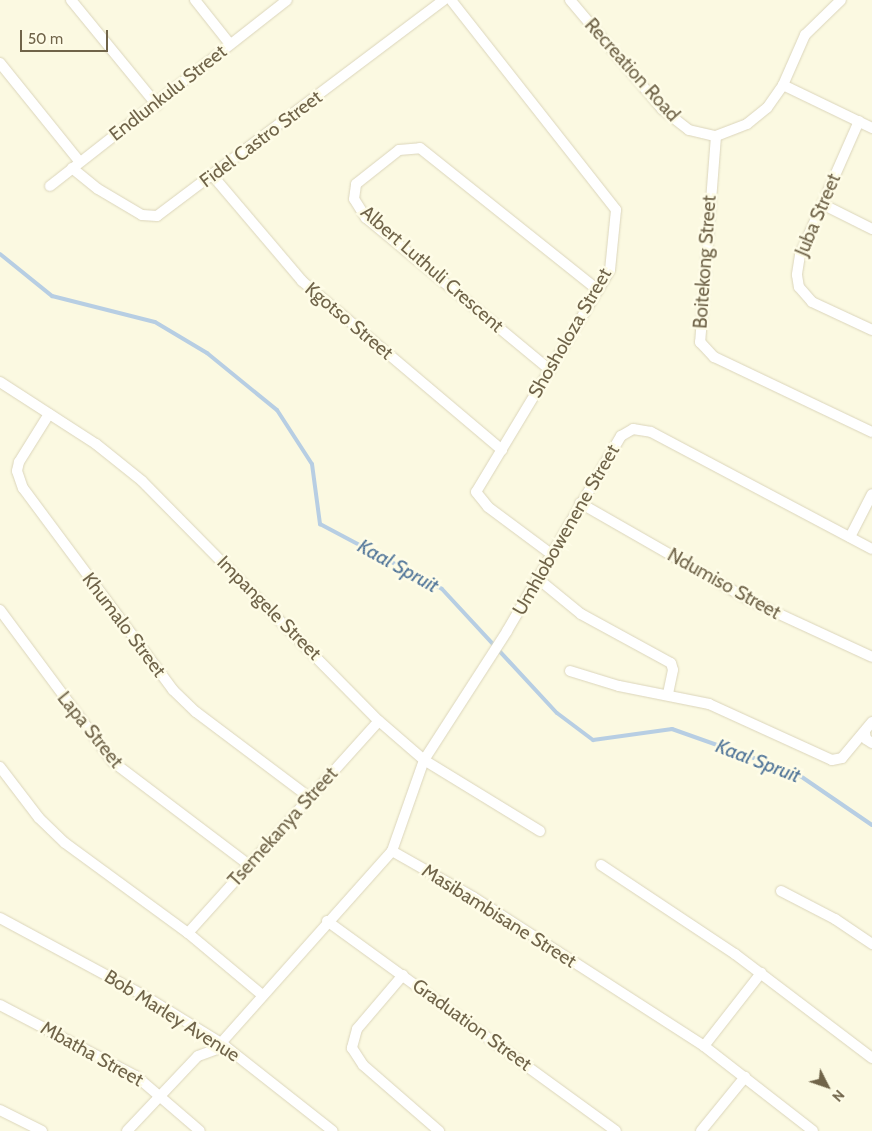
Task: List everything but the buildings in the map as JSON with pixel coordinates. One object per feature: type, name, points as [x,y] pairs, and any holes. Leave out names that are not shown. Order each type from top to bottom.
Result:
[{"type":"street","points":[[71,0],[157,105]]},
{"type":"street","points":[[195,0],[230,44]]},
{"type":"street","name":"Endlunkulu Street","points":[[50,186],[157,105],[230,44],[287,0]]},
{"type":"street","name":"Fidel Castro Street","points":[[0,63],[76,165],[98,189],[149,217],[164,213],[444,0]]},
{"type":"street","name":"Shosholoza Street","points":[[451,0],[614,204],[617,223],[612,262],[598,290],[502,450],[478,486],[478,497],[550,553]]},
{"type":"street","name":"Recreation Road","points":[[570,0],[662,109],[689,130],[716,136]]},
{"type":"street","points":[[716,136],[747,124],[760,115],[783,85],[804,35],[841,0]]},
{"type":"street","points":[[783,85],[872,128]]},
{"type":"street","name":"Juba Street","points":[[858,121],[798,263],[799,287],[812,302],[872,330]]},
{"type":"street","name":"Boitekong Street","points":[[716,136],[700,342],[714,357],[872,432]]},
{"type":"street","name":"Albert Luthuli Crescent","points":[[550,370],[366,218],[354,199],[356,184],[399,150],[420,148],[598,290]]},
{"type":"street","name":"Kgotso Street","points":[[213,176],[302,280],[502,450]]},
{"type":"street","points":[[822,204],[872,229]]},
{"type":"street","name":"Impangele Street","points":[[0,382],[113,456],[142,481],[379,721],[424,760],[540,831]]},
{"type":"street","name":"Khumalo Street","points":[[49,414],[19,462],[17,472],[23,488],[173,690],[196,712],[309,798]]},
{"type":"street","name":"Umhlobowenene Street","points":[[392,851],[424,760],[507,631],[550,553],[621,436],[629,431],[641,429],[656,434],[872,549]]},
{"type":"street","points":[[850,538],[872,494]]},
{"type":"street","name":"Ndumiso Street","points":[[580,503],[750,601],[872,656]]},
{"type":"street","points":[[537,578],[581,614],[671,663],[673,670],[668,694]]},
{"type":"street","name":"Lapa Street","points":[[0,610],[113,762],[249,865]]},
{"type":"street","points":[[570,671],[619,686],[668,694],[724,710],[832,760],[842,758],[865,733],[872,722]]},
{"type":"street","name":"Tsemekanya Street","points":[[188,933],[379,721]]},
{"type":"street","points":[[865,733],[866,739],[872,743]]},
{"type":"street","points":[[0,767],[40,818],[65,843],[188,933],[261,994]]},
{"type":"street","points":[[127,1131],[198,1056],[219,1051],[261,994],[392,851]]},
{"type":"street","name":"Masibambisane Street","points":[[392,851],[473,897],[704,1046],[813,1131]]},
{"type":"street","points":[[601,865],[762,973],[872,1058]]},
{"type":"street","points":[[781,891],[835,919],[872,944]]},
{"type":"street","name":"Bob Marley Avenue","points":[[0,918],[143,995],[223,1044],[333,1131]]},
{"type":"street","name":"Graduation Street","points":[[327,921],[616,1131]]},
{"type":"street","points":[[704,1046],[762,973]]},
{"type":"street","points":[[403,975],[357,1029],[352,1048],[363,1065],[439,1131]]},
{"type":"street","name":"Mbatha Street","points":[[0,1005],[116,1064],[161,1095],[200,1131]]},
{"type":"street","points":[[701,1131],[745,1077]]},
{"type":"street","points":[[0,1110],[42,1131]]},
{"type":"waterway","name":"Kaal Spruit","points":[[0,254],[52,296],[155,322],[207,353],[277,410],[312,464],[320,524],[442,589],[557,713],[593,740],[672,729],[796,773],[872,825]]}]
